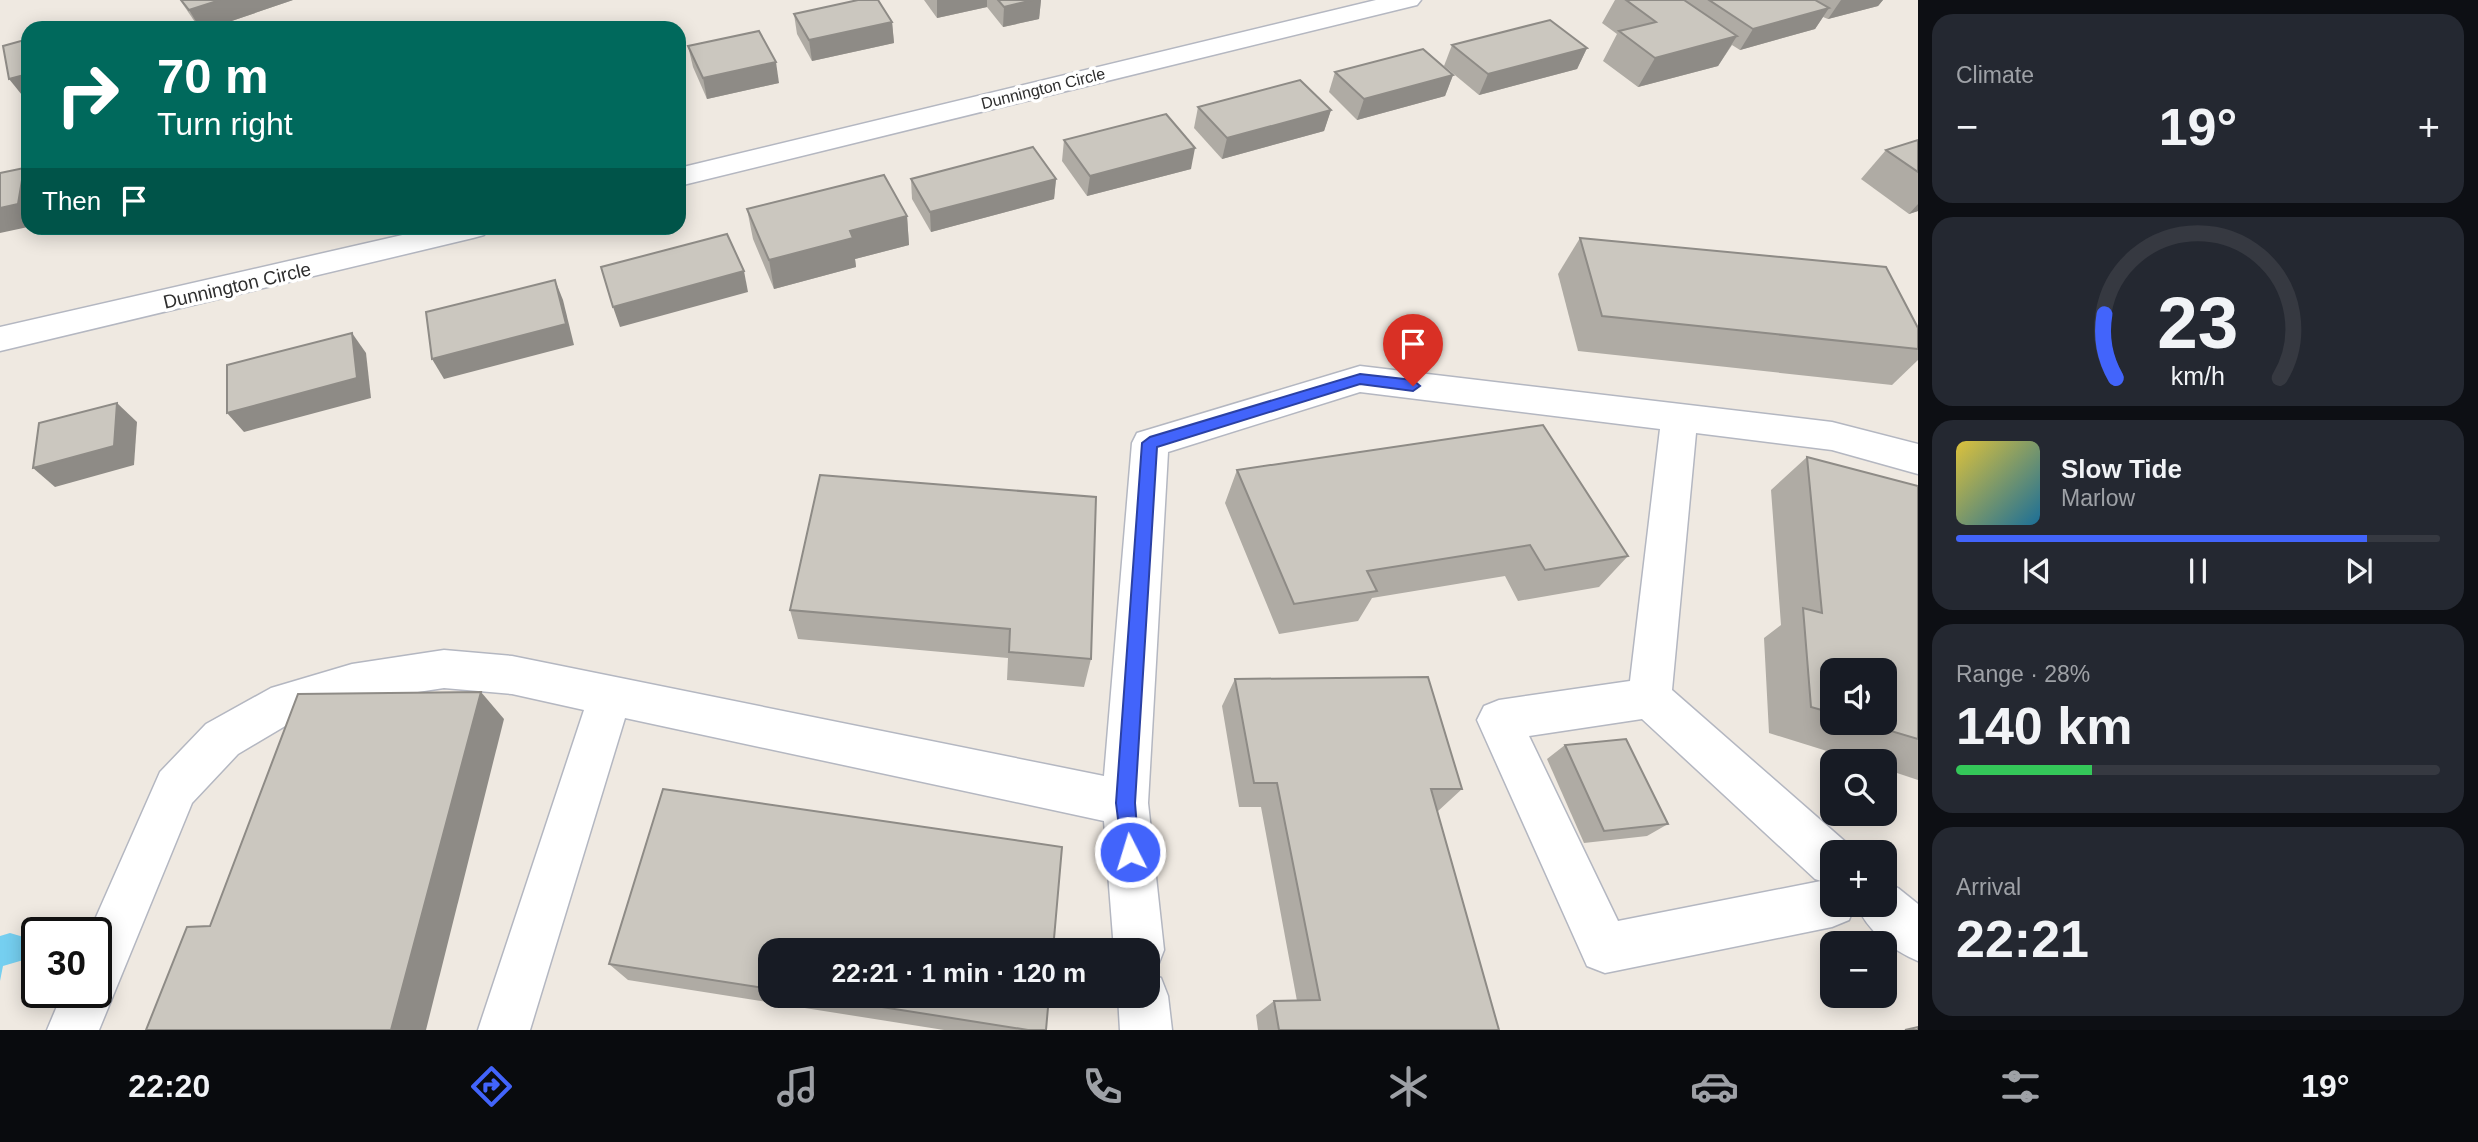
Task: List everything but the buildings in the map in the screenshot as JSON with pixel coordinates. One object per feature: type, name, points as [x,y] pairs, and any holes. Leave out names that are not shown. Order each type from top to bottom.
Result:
[{"type":"street","name":"Dunnington Circle","points":[[686,175],[1408,0]]},
{"type":"street","name":"Dunnington Circle","points":[[0,339],[445,235]]},
{"type":"street","points":[[1138,938],[1125,803],[1150,443],[1360,379],[1832,436],[1918,459]]},
{"type":"street","points":[[1650,698],[1679,418]]},
{"type":"street","points":[[112,937],[176,788],[222,739],[286,702],[352,682],[444,669],[512,675],[1125,803]]},
{"type":"street","points":[[504,1030],[610,696]]},
{"type":"street","points":[[1650,698],[1820,851]]},
{"type":"street","points":[[1650,698],[1499,720],[1605,948],[1820,904]]},
{"type":"street","points":[[1895,917],[1918,936]]},
{"type":"street","points":[[73,1030],[82,1008]]},
{"type":"street","points":[[1144,1008],[1146,1030]]},
{"type":"water","points":[[10,933],[21,936],[21,961],[3,966],[0,981],[0,936]]},
{"type":"route","points":[[1130,852],[1125,803],[1150,443],[1360,379],[1413,386]]}]
